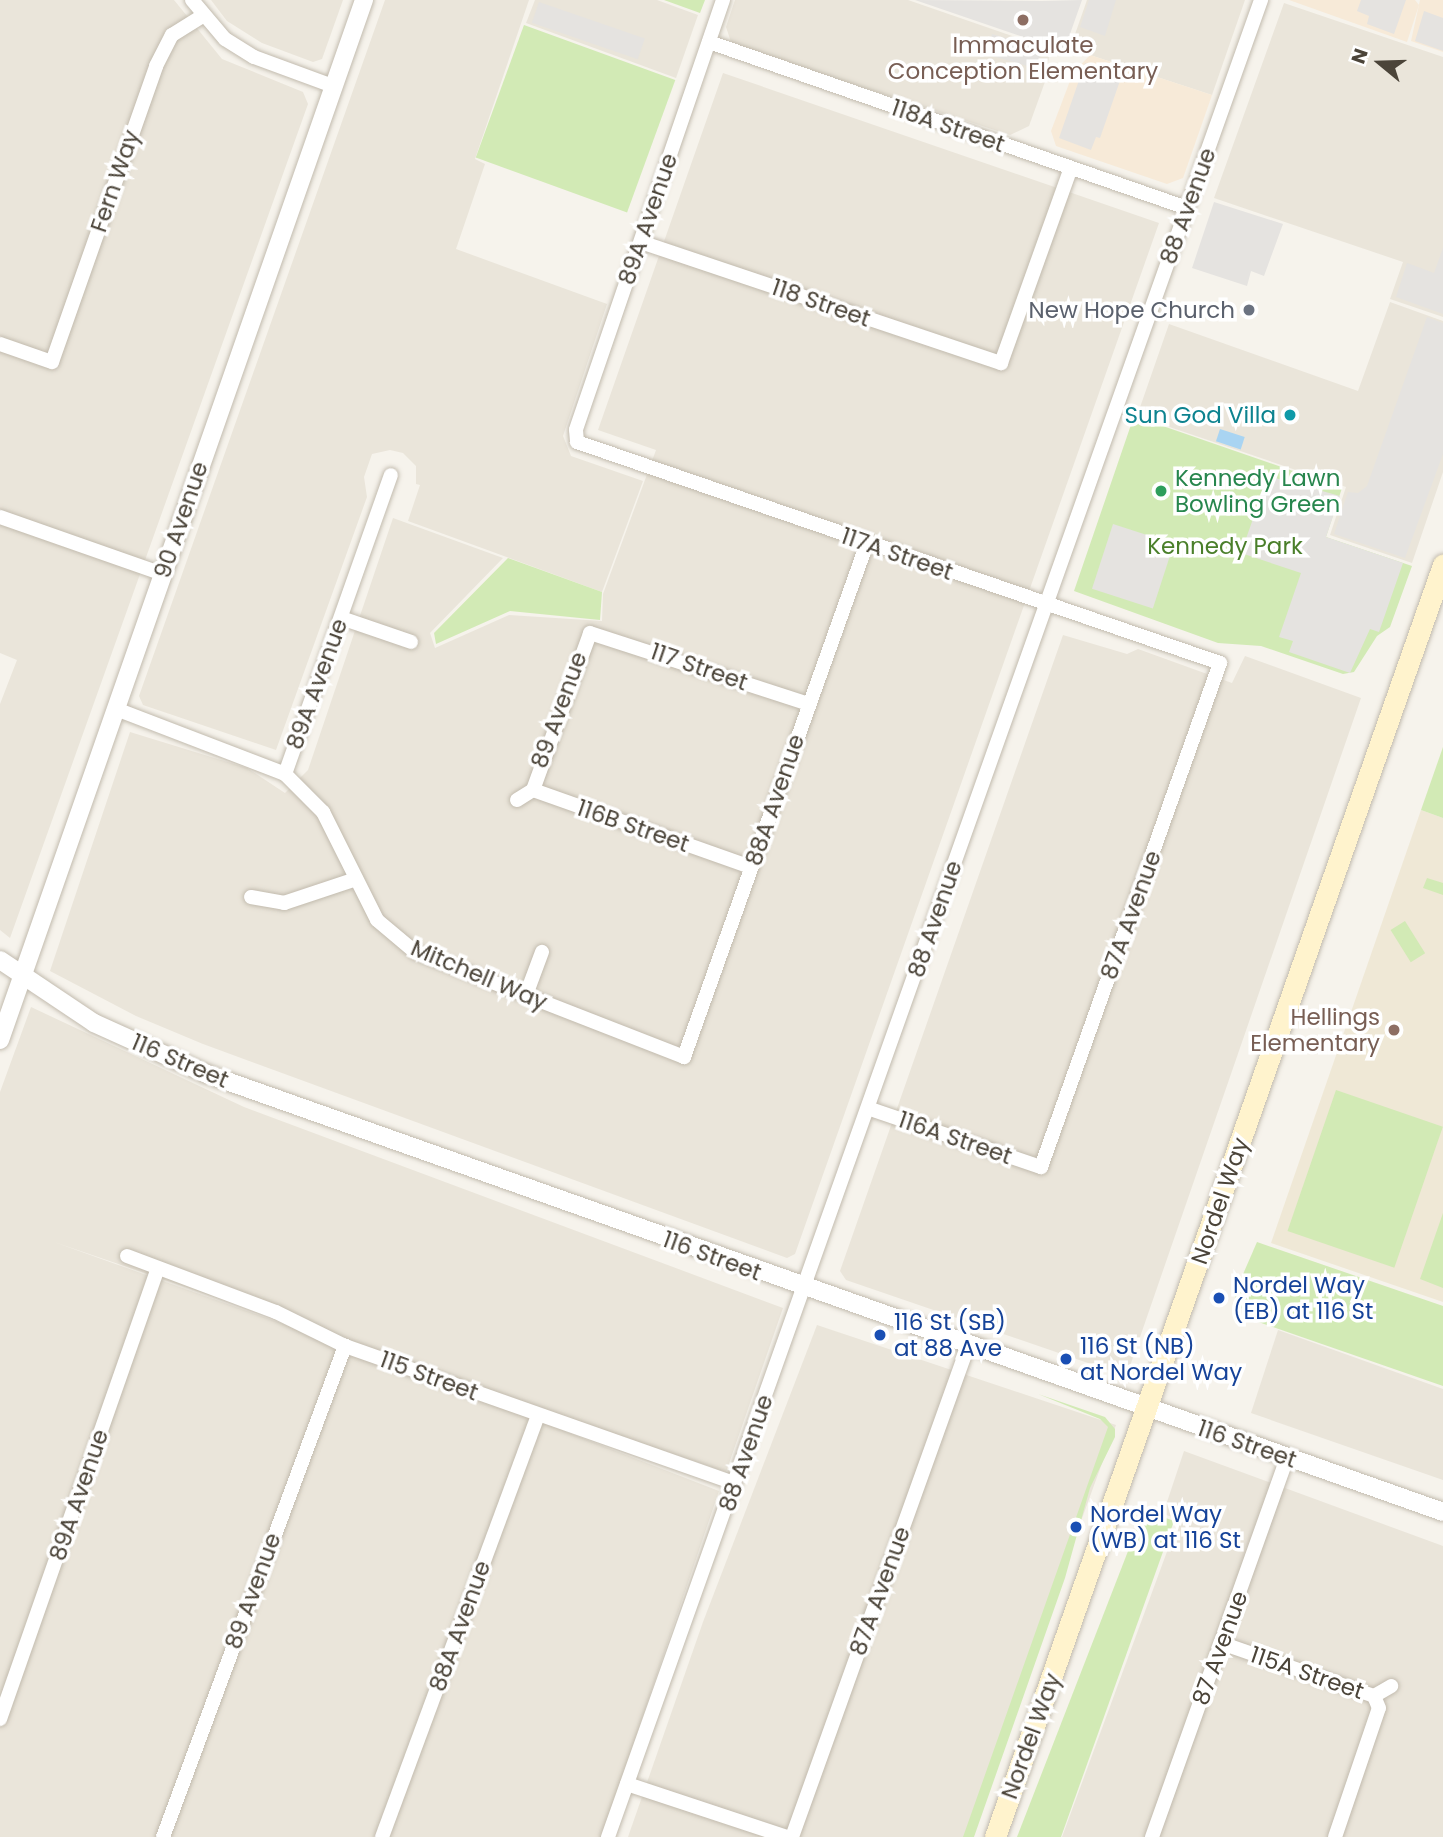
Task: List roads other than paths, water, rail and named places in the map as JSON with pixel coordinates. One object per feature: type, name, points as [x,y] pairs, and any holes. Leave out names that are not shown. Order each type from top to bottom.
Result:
[{"type":"main road","name":"Nordel Way","points":[[995,1837],[1443,565]]},
{"type":"street","points":[[192,0],[202,16],[254,57],[333,86]]},
{"type":"street","name":"90 Avenue","points":[[0,1040],[364,0]]},
{"type":"street","name":"89A Avenue","points":[[576,439],[723,0]]},
{"type":"street","name":"88 Avenue","points":[[608,1837],[1261,0]]},
{"type":"street","name":"Fern Way","points":[[0,345],[52,362],[156,66],[172,35],[202,16]]},
{"type":"street","name":"118A Street","points":[[709,43],[1187,208]]},
{"type":"street","name":"118 Street","points":[[641,242],[1001,363],[1071,168]]},
{"type":"street","name":"117A Street","points":[[576,439],[1046,606],[1220,663]]},
{"type":"street","name":"89A Avenue","points":[[285,774],[391,475]]},
{"type":"street","points":[[0,517],[163,574]]},
{"type":"street","name":"88A Avenue","points":[[684,1057],[867,543]]},
{"type":"street","points":[[341,618],[411,642]]},
{"type":"street","name":"117 Street","points":[[590,633],[808,704]]},
{"type":"street","name":"89 Avenue","points":[[533,790],[590,633]]},
{"type":"street","name":"87A Avenue","points":[[1041,1167],[1220,663]]},
{"type":"street","name":"Mitchell Way","points":[[116,709],[285,774],[323,812],[377,920],[402,943],[437,962],[684,1057]]},
{"type":"street","points":[[517,800],[533,790]]},
{"type":"street","name":"116B Street","points":[[533,790],[751,867]]},
{"type":"street","points":[[251,897],[284,902],[356,879]]},
{"type":"street","points":[[526,995],[542,952]]},
{"type":"street","name":"116 Street","points":[[0,960],[94,1023],[206,1074],[804,1288],[1443,1512]]},
{"type":"street","name":"116A Street","points":[[869,1108],[1041,1167]]},
{"type":"street","name":"115 Street","points":[[127,1256],[158,1270],[276,1312],[345,1346],[736,1483]]},
{"type":"street","name":"89A Avenue","points":[[0,1719],[158,1270]]},
{"type":"street","name":"89 Avenue","points":[[163,1837],[345,1346]]},
{"type":"street","name":"87A Avenue","points":[[790,1837],[968,1346]]},
{"type":"street","name":"88A Avenue","points":[[382,1837],[538,1415]]},
{"type":"street","name":"87 Avenue","points":[[1152,1837],[1287,1458]]},
{"type":"street","name":"115A Street","points":[[1221,1643],[1374,1696],[1391,1686]]},
{"type":"street","points":[[1335,1837],[1379,1708],[1374,1696]]},
{"type":"street","points":[[627,1784],[790,1837]]},
{"type":"water","points":[[1220,429],[1245,437],[1241,449],[1216,441]]},
{"type":"place","name":"Immaculate Conception Elementary","points":[[1023,20]]},
{"type":"place","name":"New Hope Church","points":[[1249,310]]},
{"type":"place","name":"Sun God Villa","points":[[1290,415]]},
{"type":"place","name":"Kennedy Lawn Bowling Green","points":[[1161,491]]},
{"type":"place","name":"Hellings Elementary","points":[[1394,1030]]},
{"type":"place","name":"Nordel Way (EB) at 116 St","points":[[1219,1298]]},
{"type":"place","name":"116 St (SB) at 88 Ave","points":[[880,1335]]},
{"type":"place","name":"116 St (NB) at Nordel Way","points":[[1066,1359]]},
{"type":"place","name":"Nordel Way (WB) at 116 St","points":[[1076,1527]]},
{"type":"park label","name":"Kennedy Park","points":[[1225,546]]}]
